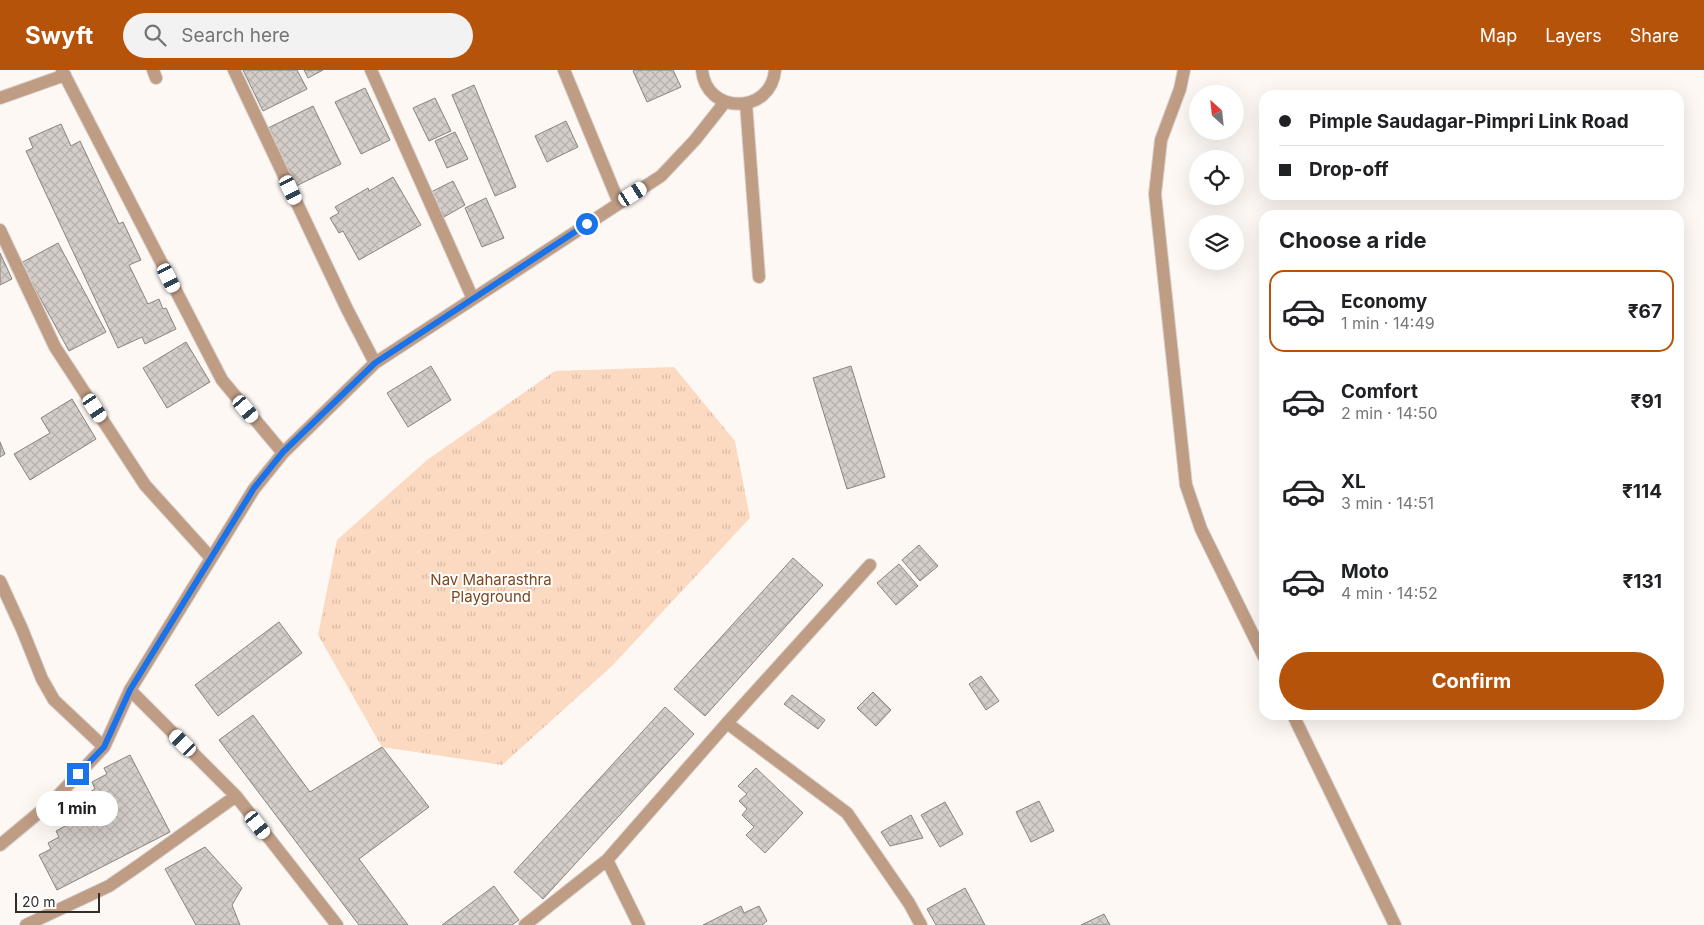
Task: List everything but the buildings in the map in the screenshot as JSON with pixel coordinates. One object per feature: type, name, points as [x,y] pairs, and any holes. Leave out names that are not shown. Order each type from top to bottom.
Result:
[{"type":"street","points":[[234,70],[347,309],[375,363]]},
{"type":"street","points":[[371,70],[474,299]]},
{"type":"street","points":[[564,70],[619,203]]},
{"type":"street","points":[[702,70],[708,88],[713,94],[725,102],[739,104],[753,101],[765,93],[773,81],[775,70]]},
{"type":"street","points":[[1184,70],[1180,89],[1161,140],[1155,194],[1186,485],[1200,529],[1259,647]]},
{"type":"street","points":[[0,98],[64,73],[222,380],[283,452]]},
{"type":"street","points":[[0,846],[53,801],[104,747],[130,690],[254,488],[283,452],[375,363],[661,176],[696,140],[725,102]]},
{"type":"street","points":[[746,103],[758,277]]},
{"type":"street","points":[[0,230],[55,347],[145,485],[211,558]]},
{"type":"street","points":[[525,925],[607,860],[727,723],[870,565]]},
{"type":"street","points":[[0,581],[22,629],[42,680],[54,700],[104,747]]},
{"type":"street","points":[[130,690],[236,796],[337,925]]},
{"type":"street","points":[[1294,720],[1396,925]]},
{"type":"street","points":[[727,723],[847,813],[909,903],[921,925]]},
{"type":"street","points":[[26,925],[109,886],[236,796]]},
{"type":"street","points":[[607,860],[639,925]]},
{"type":"green space","name":"Nav Maharasthra Playground","points":[[674,367],[735,441],[750,518],[612,666],[502,765],[382,747],[318,635],[337,540],[427,460],[555,371]]},
{"type":"route","points":[[78,774],[104,747],[130,690],[254,488],[283,452],[375,363],[587,224]]}]
